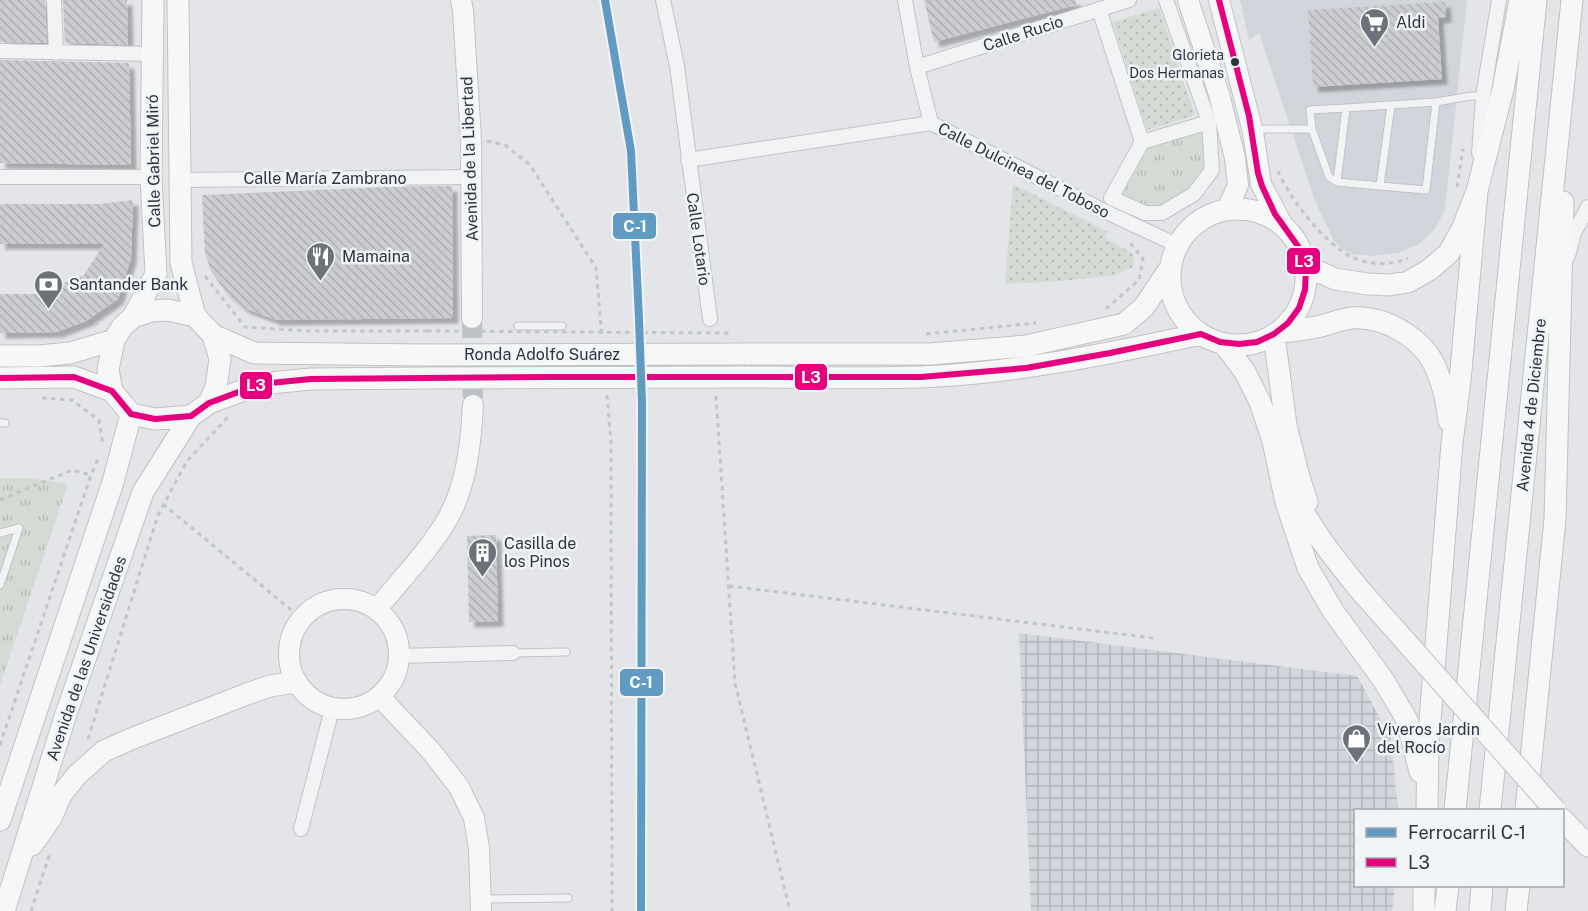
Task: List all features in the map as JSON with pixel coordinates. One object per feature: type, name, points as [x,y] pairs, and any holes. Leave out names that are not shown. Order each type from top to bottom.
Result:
[{"type":"main road","name":"Calle Gabriel Miró","points":[[134,317],[156,274],[151,177],[153,0]]},
{"type":"main road","name":"Calle Gabriel Miró","points":[[178,0],[181,263],[195,316]]},
{"type":"main road","name":"Avenida de la Libertad","points":[[461,0],[464,11],[471,139],[472,318]]},
{"type":"main road","points":[[1188,0],[1219,94],[1235,158],[1238,185],[1227,210]]},
{"type":"main road","points":[[1219,0],[1253,132],[1261,184],[1281,222],[1302,252],[1306,266],[1306,279],[1305,292],[1294,316],[1276,333],[1261,341],[1247,345],[1224,344],[1201,334],[1182,316],[1173,297],[1170,268],[1177,245],[1194,224],[1219,211],[1261,213],[1281,222]]},
{"type":"main road","points":[[1306,266],[1335,279],[1389,285],[1408,282],[1429,270],[1449,253],[1463,227],[1477,191],[1503,89],[1520,0]]},
{"type":"main road","points":[[1455,809],[1536,0]]},
{"type":"main road","name":"Avenida 4 de Diciembre","points":[[1490,809],[1572,0]]},
{"type":"main road","points":[[1526,809],[1555,519],[1568,25]]},
{"type":"main road","points":[[1426,809],[1428,745],[1452,443],[1460,381],[1477,191]]},
{"type":"main road","name":"Ronda Adolfo Suárez","points":[[213,334],[254,353],[930,354],[1026,346],[1124,324],[1144,307],[1170,268]]},
{"type":"main road","points":[[168,310],[195,316],[213,334],[220,359],[216,387],[209,403],[191,416],[155,419],[131,414],[112,391],[108,370],[114,340],[122,327],[134,317],[151,311],[168,310]]},
{"type":"main road","points":[[1276,333],[1317,327],[1349,318],[1368,318],[1391,325],[1407,334],[1426,351],[1437,370],[1446,401],[1452,443]]},
{"type":"main road","points":[[1276,333],[1286,425],[1316,531]]},
{"type":"main road","name":"Ronda Adolfo Suárez","points":[[209,403],[260,384],[311,379],[921,377],[1026,368],[1201,334]]},
{"type":"main road","points":[[0,356],[70,353],[114,340]]},
{"type":"main road","points":[[1224,344],[1245,372],[1260,402],[1274,446],[1286,501],[1308,568],[1333,611],[1384,681],[1407,720],[1420,772],[1426,809]]},
{"type":"main road","points":[[0,378],[74,377],[112,391]]},
{"type":"main road","points":[[377,609],[432,542],[449,516],[467,464],[473,405]]},
{"type":"main road","name":"Avenida de las Universidades","points":[[0,820],[4,795],[113,482],[131,414]]},
{"type":"main road","name":"Avenida de las Universidades","points":[[4,911],[65,717],[143,492],[191,416]]},
{"type":"main road","points":[[1274,446],[1298,501],[1336,561],[1554,809]]},
{"type":"main road","points":[[337,599],[358,600],[377,609],[389,622],[397,638],[400,656],[391,685],[380,697],[365,706],[349,710],[332,709],[317,703],[305,694],[296,682],[289,666],[288,649],[292,632],[301,618],[317,605],[337,599]]},
{"type":"main road","points":[[21,860],[51,818],[61,795],[77,775],[104,752],[131,739],[247,694],[270,686],[296,682]]},
{"type":"main road","points":[[380,697],[431,751],[459,788],[474,818],[478,838],[481,905]]},
{"type":"main road","points":[[1424,887],[1424,911]]},
{"type":"main road","points":[[1445,911],[1448,887]]},
{"type":"main road","points":[[1480,911],[1482,887]]},
{"type":"main road","points":[[1516,911],[1519,887]]},
{"type":"street","points":[[54,0],[56,53]]},
{"type":"street","name":"Calle Lotario","points":[[663,0],[677,66],[711,326]]},
{"type":"street","points":[[905,0],[917,67],[931,123]]},
{"type":"street","name":"Calle Rucio","points":[[917,67],[1129,0]]},
{"type":"street","points":[[1166,0],[1209,122],[1212,170],[1194,194],[1162,213],[1145,213],[1111,198],[1142,142],[1209,122]]},
{"type":"street","points":[[1477,191],[1483,96],[1498,0]]},
{"type":"street","points":[[1099,9],[1142,142]]},
{"type":"street","points":[[0,51],[152,54]]},
{"type":"street","name":"Calle Dulcinea del Toboso","points":[[688,160],[931,123],[1104,211],[1177,245]]},
{"type":"street","points":[[0,177],[151,177]]},
{"type":"street","name":"Calle María Zambrano","points":[[180,180],[471,177]]},
{"type":"street","points":[[1561,281],[1574,233],[1588,207]]},
{"type":"street","points":[[400,656],[513,653]]},
{"type":"street","points":[[301,829],[332,709]]},
{"type":"lane","points":[[1436,102],[1426,190],[1337,182],[1329,177],[1312,129],[1310,110],[1436,102],[1483,96]]},
{"type":"lane","points":[[1380,186],[1391,105]]},
{"type":"lane","points":[[1337,182],[1346,108]]},
{"type":"lane","points":[[1253,132],[1266,129],[1312,129]]},
{"type":"lane","points":[[518,327],[562,326]]},
{"type":"lane","points":[[0,533],[19,528],[0,585]]},
{"type":"lane","points":[[513,653],[566,652]]},
{"type":"lane","points":[[481,905],[568,898]]},
{"type":"path","points":[[471,139],[481,139],[505,146],[530,165],[596,267],[603,344]]},
{"type":"path","points":[[183,270],[199,269],[245,327],[308,331],[735,333]]},
{"type":"path","points":[[93,327],[111,312]]},
{"type":"path","points":[[920,334],[1045,321]]},
{"type":"path","points":[[607,388],[611,442],[612,911]]},
{"type":"path","points":[[716,390],[735,683],[790,911]]},
{"type":"path","points":[[37,398],[72,400],[99,420],[103,447]]},
{"type":"path","points":[[88,741],[158,515],[188,461],[232,413]]},
{"type":"path","points":[[0,745],[99,457]]},
{"type":"path","points":[[0,500],[72,470],[91,475]]},
{"type":"path","points":[[163,504],[301,618]]},
{"type":"path","points":[[729,586],[1153,638]]},
{"type":"path","points":[[31,911],[54,843]]},
{"type":"shaded area","points":[[1240,0],[1467,0],[1445,210],[1434,230],[1419,244],[1398,253],[1372,256],[1352,254],[1334,241],[1315,201],[1259,33],[1249,40]]},
{"type":"shaded area","points":[[1019,633],[1357,676],[1391,738],[1398,809],[1354,809],[1354,887],[1395,887],[1392,911],[1031,911]]},
{"type":"green space","points":[[1159,8],[1195,115],[1147,130],[1113,22]]},
{"type":"green space","points":[[1209,122],[1212,170],[1162,213],[1111,198],[1142,142]]},
{"type":"green space","points":[[1013,184],[1108,232],[1105,238],[1132,253],[1134,262],[1132,268],[1116,275],[1005,284]]},
{"type":"green space","points":[[0,478],[31,478],[68,484],[0,685]]},
{"type":"building","points":[[0,0],[45,0],[47,43],[0,42]]},
{"type":"building","points":[[63,0],[127,0],[128,45],[65,43]]},
{"type":"building","points":[[924,0],[1076,0],[1076,5],[934,42]]},
{"type":"building","name":"Aldi","points":[[1445,2],[1446,17],[1438,18],[1442,79],[1313,87],[1308,10]]},
{"type":"building","points":[[0,60],[129,63],[131,165],[0,163]]},
{"type":"building","points":[[452,186],[453,318],[276,320],[244,308],[225,291],[211,271],[205,254],[202,195]]},
{"type":"building","points":[[133,200],[131,258],[118,299],[86,321],[57,332],[0,333],[0,294],[35,294],[84,275],[104,244],[0,244],[0,204],[99,204]]},
{"type":"building","name":"Casilla de los Pinos","points":[[496,535],[498,621],[469,622],[467,536]]},
{"type":"tunnel","points":[[472,318],[473,405]]},
{"type":"rail line","name":"C-1","points":[[605,0],[631,151],[639,319],[642,404],[641,911]]},
{"type":"transit line","name":"L3","points":[[0,378],[74,377],[112,391],[131,414],[155,419],[191,416],[209,403],[260,384],[311,379],[921,377],[1026,368],[1201,334],[1220,342],[1239,344],[1257,342],[1274,334],[1288,323],[1299,308],[1305,290],[1306,269],[1300,249],[1275,214],[1262,186],[1249,116],[1219,0]]},
{"type":"place","name":"Aldi","points":[[1375,48]]},
{"type":"place","name":"Glorieta Dos Hermanas","points":[[1235,62]]},
{"type":"place","name":"Mamaina","points":[[321,282]]},
{"type":"place","name":"Santander Bank","points":[[48,310]]},
{"type":"place","name":"Casilla de los Pinos","points":[[483,578]]},
{"type":"place","name":"Viveros Jardin del Rocío","points":[[1356,764]]}]
